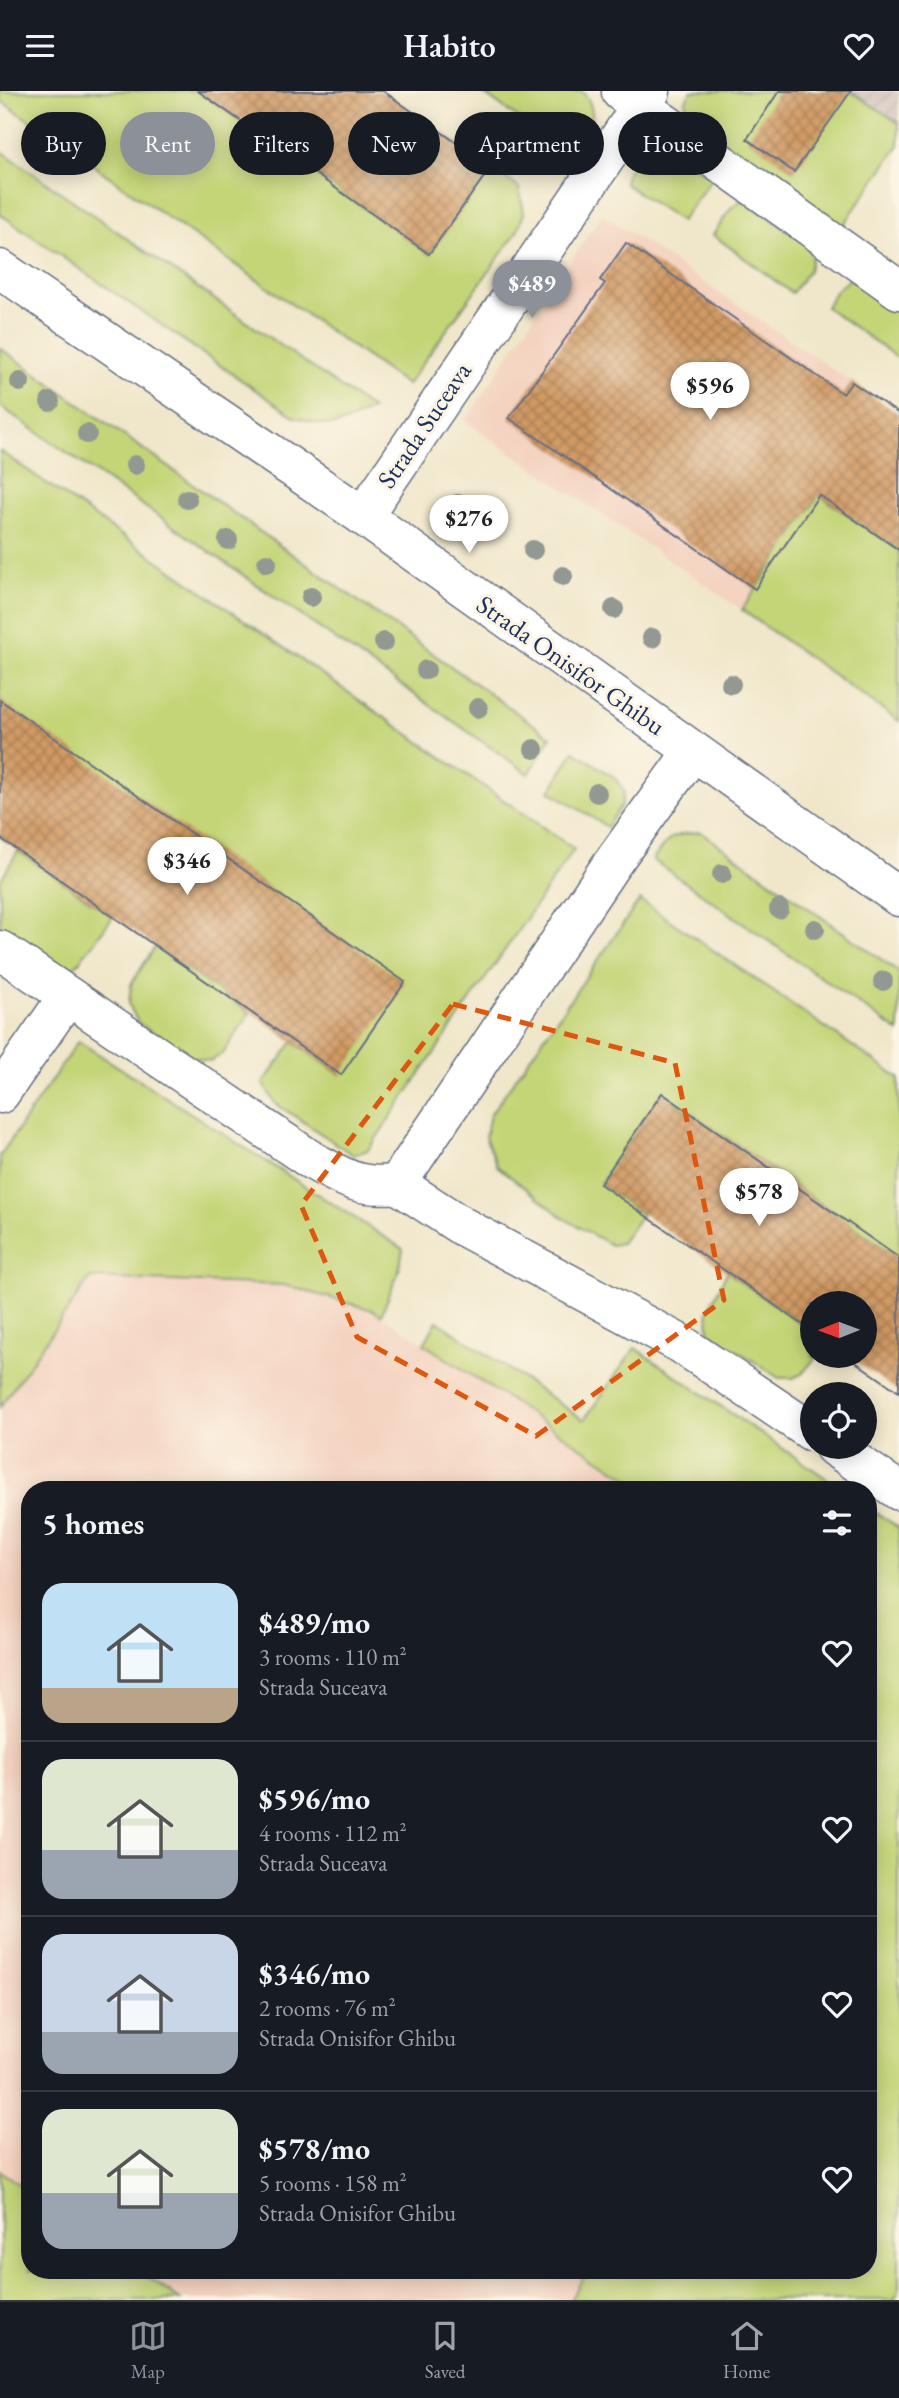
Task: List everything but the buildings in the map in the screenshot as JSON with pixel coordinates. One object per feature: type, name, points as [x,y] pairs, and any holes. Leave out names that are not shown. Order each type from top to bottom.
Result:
[{"type":"street","points":[[637,96],[899,290]]},
{"type":"street","name":"Strada Suceava","points":[[363,516],[637,96]]},
{"type":"street","name":"Strada Onisifor Ghibu","points":[[0,269],[363,516],[899,897]]},
{"type":"street","points":[[397,1184],[611,865],[692,751]]},
{"type":"street","points":[[0,950],[311,1160],[350,1181],[372,1187],[397,1184],[460,1226],[681,1344],[800,1424]]},
{"type":"street","points":[[0,1094],[68,996]]},
{"type":"street","points":[[852,1459],[899,1491]]},
{"type":"highlighted area","points":[[453,1004],[675,1063],[724,1300],[536,1436],[357,1337],[301,1205]]},
{"type":"shaded area","points":[[850,91],[899,91],[899,123]]},
{"type":"shaded area","points":[[602,214],[852,382],[789,474],[819,495],[742,610],[465,421]]},
{"type":"shaded area","points":[[90,1278],[284,1285],[373,1310],[633,1481],[21,1481],[21,2186],[0,2171],[0,1407]]},
{"type":"shaded area","points":[[151,2279],[583,2279],[570,2300],[180,2300]]},
{"type":"green space","points":[[0,91],[198,91],[229,113],[229,175],[317,175],[429,254],[485,175],[502,175],[519,188],[524,213],[517,232],[407,385],[106,174],[106,112],[21,112],[21,115],[0,100]]},
{"type":"green space","points":[[480,91],[581,91],[587,98],[592,112],[509,112]]},
{"type":"green space","points":[[691,91],[850,91],[899,123],[899,145],[840,230],[727,145],[727,112],[689,112],[685,102]]},
{"type":"green space","points":[[0,150],[21,165],[21,175],[36,175],[372,409],[335,425],[295,417],[0,214]]},
{"type":"green space","points":[[627,175],[708,175],[712,178],[681,221],[625,184]]},
{"type":"green space","points":[[743,199],[807,244],[812,257],[809,270],[792,293],[713,235],[731,208]]},
{"type":"green space","points":[[850,279],[899,302],[899,359],[826,307],[837,289]]},
{"type":"green space","points":[[0,348],[551,737],[529,774],[0,406]]},
{"type":"green space","points":[[0,451],[574,849],[368,1150],[353,1155],[275,1103],[263,1083],[293,1042],[341,1075],[0,700]]},
{"type":"green space","points":[[819,495],[899,550],[899,721],[742,610]]},
{"type":"green space","points":[[574,751],[614,777],[624,791],[622,804],[607,827],[550,791]]},
{"type":"green space","points":[[701,832],[899,972],[899,1032],[653,860],[663,846],[677,835]]},
{"type":"green space","points":[[18,851],[113,917],[74,968],[34,952],[0,927],[0,881]]},
{"type":"green space","points":[[640,900],[899,1078],[899,1258],[662,1093],[600,1184],[642,1214],[621,1243],[611,1245],[565,1219],[497,1166],[485,1137],[490,1115]]},
{"type":"green space","points":[[155,947],[250,1013],[223,1053],[211,1061],[193,1058],[138,1023],[129,1004],[131,984]]},
{"type":"green space","points":[[78,1041],[403,1249],[399,1271],[381,1315],[373,1310],[284,1285],[90,1278],[0,1407],[0,1156]]},
{"type":"green space","points":[[727,1272],[800,1323],[800,1369],[806,1369],[793,1378],[779,1378],[709,1332],[708,1311]]},
{"type":"green space","points":[[437,1321],[584,1420],[635,1348],[830,1481],[633,1481],[424,1344]]},
{"type":"green space","points":[[877,1513],[899,1528],[899,2293],[894,2300],[570,2300],[583,2279],[877,2279]]},
{"type":"green space","points":[[0,2171],[21,2186],[21,2279],[151,2279],[180,2300],[0,2300]]}]
